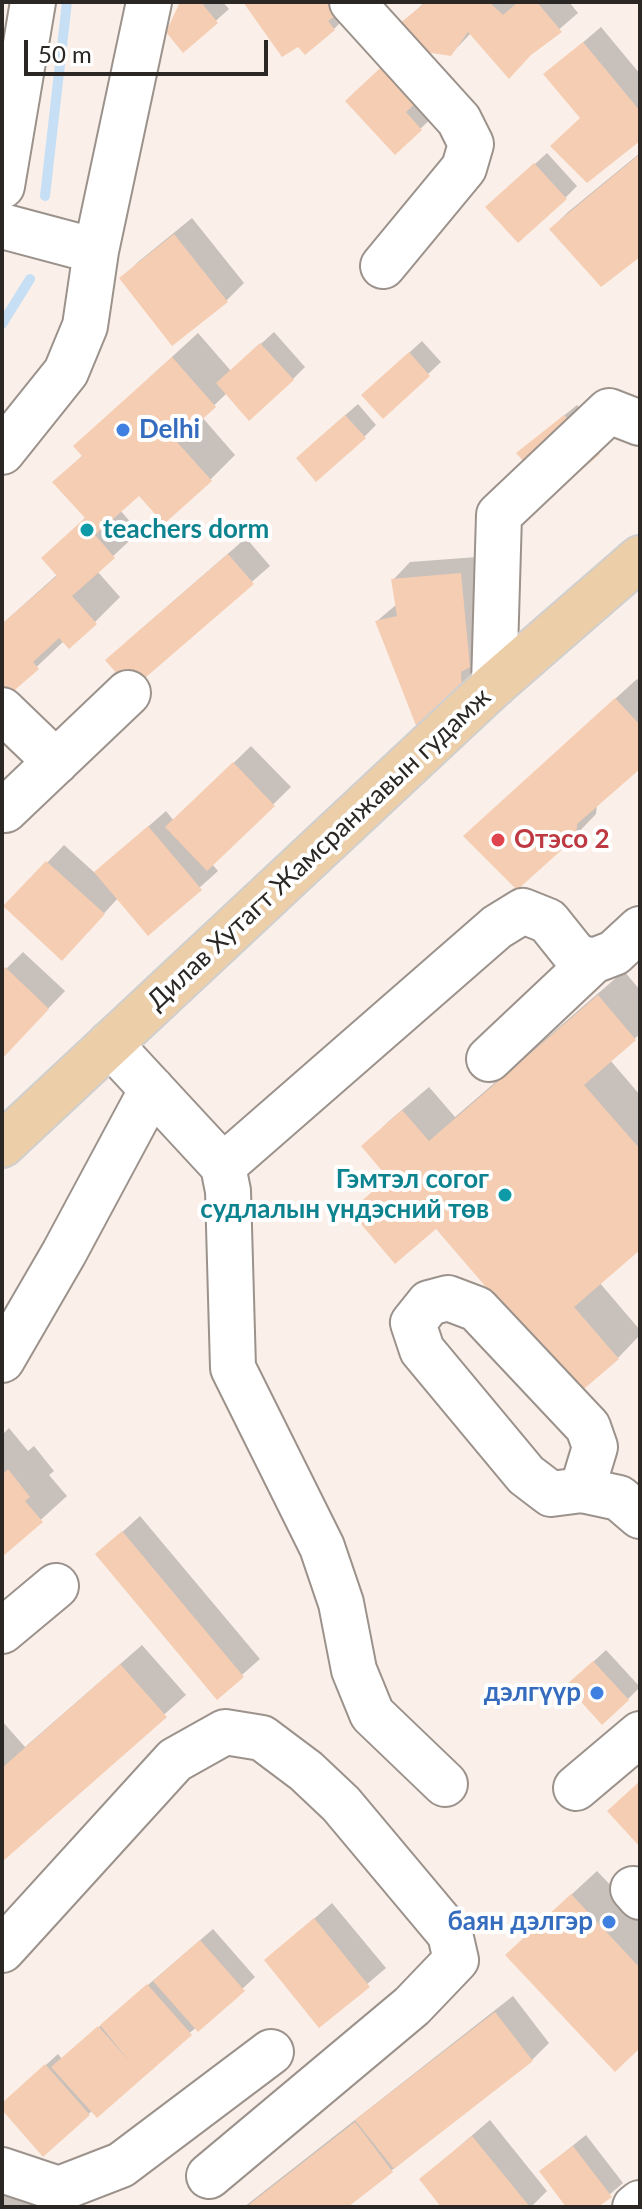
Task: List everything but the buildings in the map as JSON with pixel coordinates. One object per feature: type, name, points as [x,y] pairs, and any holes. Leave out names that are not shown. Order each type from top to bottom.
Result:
[{"type":"main road","name":"Дилав Хутагт Жамсранжавын гудамж","points":[[2,1145],[494,685],[640,558]]},
{"type":"street","points":[[2,186],[33,2]]},
{"type":"street","points":[[2,452],[66,372],[85,326],[96,251],[149,2]]},
{"type":"street","points":[[352,2],[459,120],[471,144],[464,168],[383,266]]},
{"type":"street","points":[[2,226],[96,251]]},
{"type":"street","points":[[494,685],[499,515],[609,411],[640,423]]},
{"type":"street","points":[[5,810],[128,693]]},
{"type":"street","points":[[2,710],[56,762]]},
{"type":"street","points":[[223,1166],[497,927],[523,911],[548,921],[576,956],[593,961]]},
{"type":"street","points":[[489,1059],[593,961],[614,953],[640,929]]},
{"type":"street","points":[[110,1044],[223,1166],[229,1217],[233,1368],[322,1547],[341,1603],[354,1670],[372,1714],[445,1784]]},
{"type":"street","points":[[2,1360],[64,1253],[152,1089]]},
{"type":"street","points":[[582,1490],[595,1447],[588,1427],[477,1309],[448,1298],[429,1303],[413,1323],[422,1350],[526,1475],[551,1494],[582,1490],[619,1498],[640,1516]]},
{"type":"street","points":[[2,1631],[56,1586]]},
{"type":"street","points":[[2,1950],[175,1760],[225,1732],[262,1738],[306,1771],[341,1804],[450,1934],[456,1960],[412,2006],[209,2176]]},
{"type":"street","points":[[576,1788],[640,1734]]},
{"type":"street","points":[[2,2170],[59,2189],[121,2165],[271,2052]]},
{"type":"waterway","points":[[45,196],[67,2]]},
{"type":"waterway","points":[[2,324],[30,279]]},
{"type":"place","name":"Delhi","points":[[123,430]]},
{"type":"place","name":"teachers dorm","points":[[87,530]]},
{"type":"place","name":"Отэсо 2","points":[[498,840]]},
{"type":"place","name":"Гэмтэл согог судлалын үндэсний төв","points":[[505,1195]]},
{"type":"place","name":"дэлгүүр","points":[[597,1693]]},
{"type":"place","name":"баян дэлгэр","points":[[609,1922]]}]
